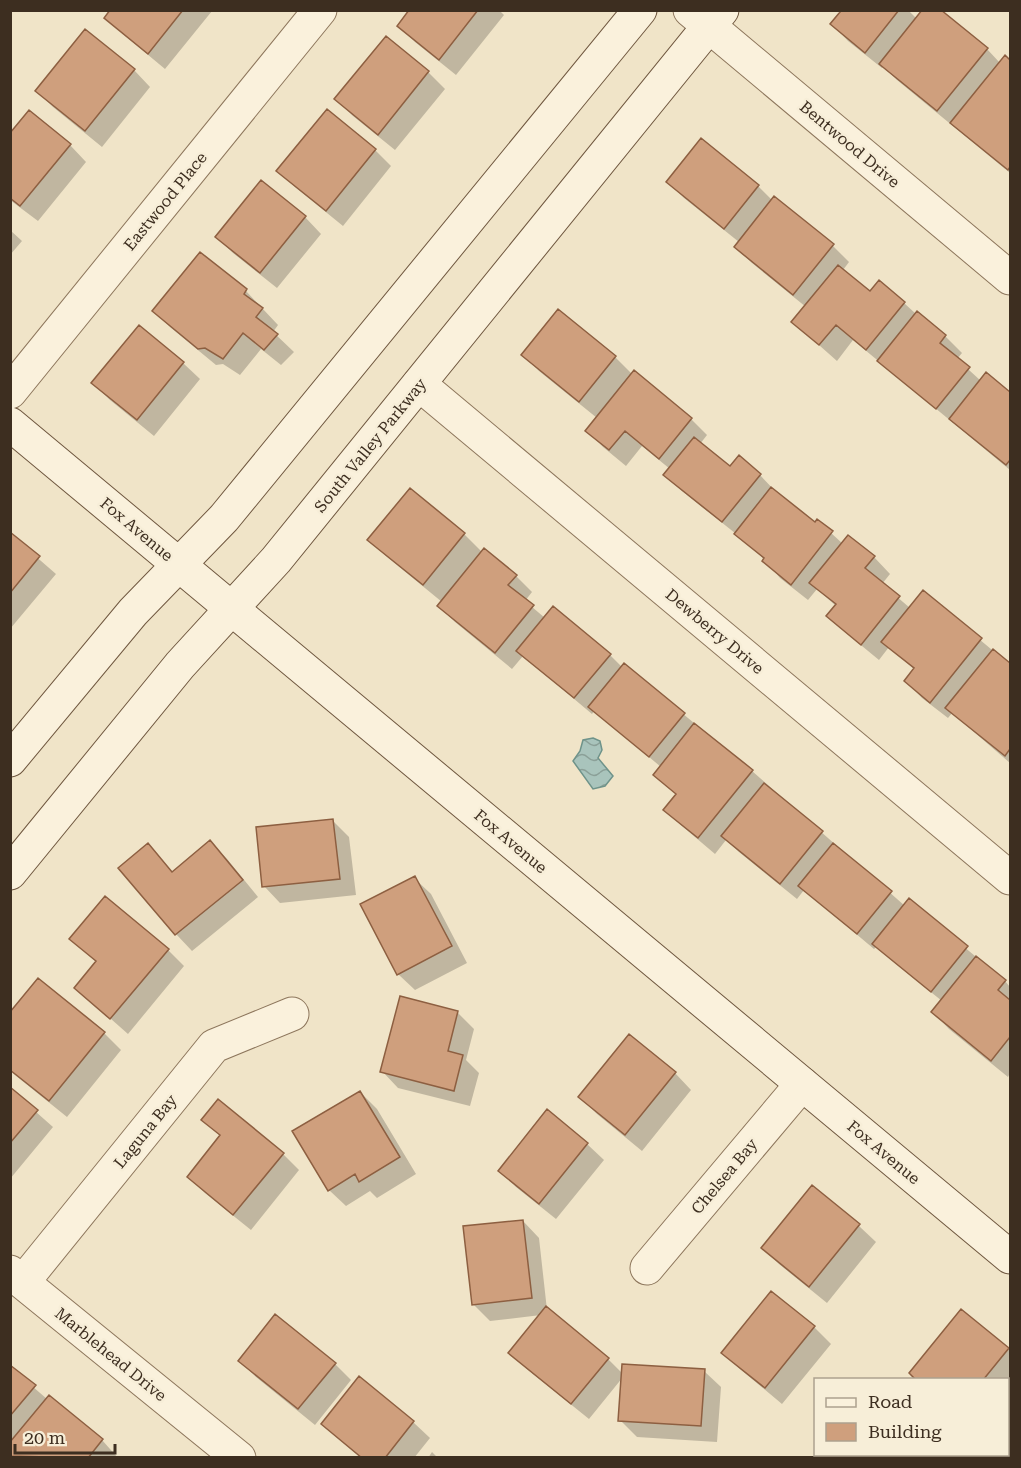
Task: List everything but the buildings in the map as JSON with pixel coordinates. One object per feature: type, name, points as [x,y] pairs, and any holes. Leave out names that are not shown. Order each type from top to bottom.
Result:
[{"type":"main road","name":"Eastwood Place","points":[[10,392],[320,10]]},
{"type":"main road","points":[[10,760],[133,612],[231,509],[640,10]]},
{"type":"main road","name":"Bentwood Drive","points":[[707,16],[1011,278]]},
{"type":"main road","name":"South Valley Parkway","points":[[10,873],[180,665],[276,560],[419,384],[707,16]]},
{"type":"main road","name":"Dewberry Drive","points":[[419,384],[1011,878]]},
{"type":"main road","name":"Fox Avenue","points":[[10,424],[1011,1257]]},
{"type":"main road","name":"Laguna Bay","points":[[16,1277],[214,1046],[292,1014]]},
{"type":"main road","name":"Chelsea Bay","points":[[647,1268],[802,1084]]},
{"type":"main road","name":"Marblehead Drive","points":[[16,1277],[239,1458]]},
{"type":"water","points":[[593,738],[600,741],[602,750],[598,758],[613,776],[605,786],[593,789],[573,761],[580,751],[583,740]]}]
